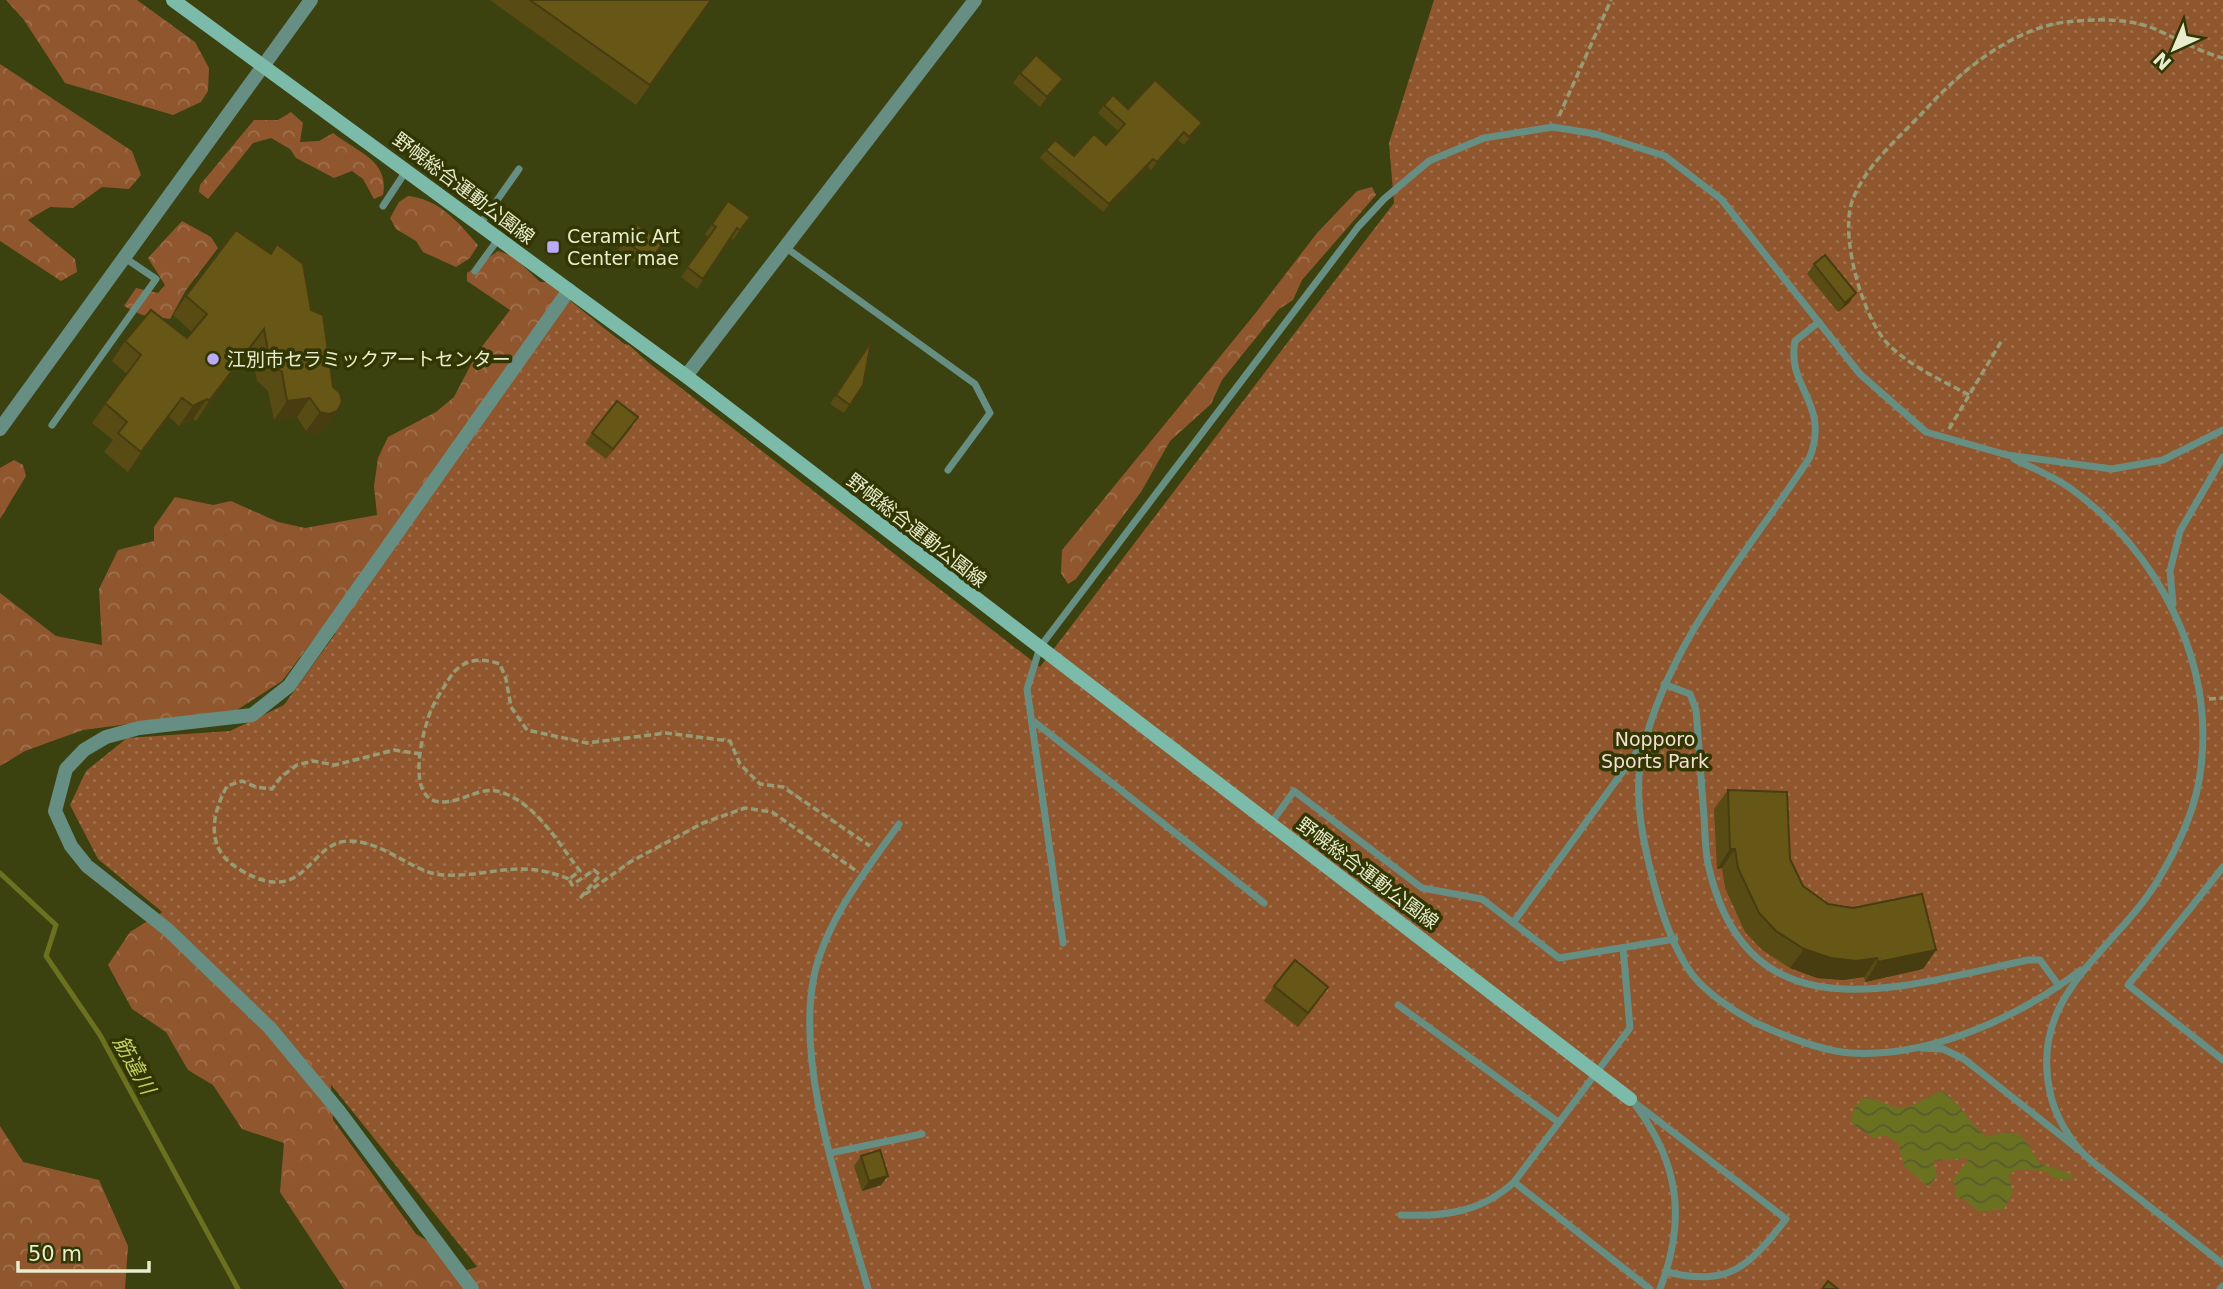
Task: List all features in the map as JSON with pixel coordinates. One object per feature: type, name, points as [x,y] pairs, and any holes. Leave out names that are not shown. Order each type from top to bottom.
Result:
[{"type":"main road","name":"野幌総合運動公園線","points":[[173,0],[408,169],[686,376],[1630,1099]]},
{"type":"street","points":[[0,429],[312,0]]},
{"type":"street","points":[[686,376],[975,0]]},
{"type":"street","points":[[472,1289],[338,1110],[270,1028],[167,929],[87,866],[71,846],[55,811],[66,769],[83,750],[106,737],[139,728],[225,721],[252,715],[289,686],[569,290]]},
{"type":"lane","points":[[1063,943],[1027,689],[1040,647],[1358,227],[1384,199],[1429,161],[1452,150],[1484,138],[1553,127],[1624,141],[1679,164],[1721,199],[1860,374],[1926,432],[2007,455],[2112,469],[2163,460],[2223,430]]},
{"type":"lane","points":[[383,206],[408,169]]},
{"type":"lane","points":[[481,223],[519,169]]},
{"type":"lane","points":[[475,271],[499,237]]},
{"type":"lane","points":[[785,247],[975,384],[990,413],[948,470]]},
{"type":"lane","points":[[52,425],[156,279],[125,258]]},
{"type":"lane","points":[[1819,322],[1795,341],[1793,352],[1794,368],[1810,400],[1815,419],[1817,437],[1810,457],[1707,608],[1664,684],[1642,755],[1639,828],[1659,903],[1688,968],[1731,1010],[1781,1035],[1850,1053],[1916,1048],[1943,1049],[1964,1059],[2223,1264]]},
{"type":"lane","points":[[1916,1048],[1998,1018],[2059,986],[2081,970],[2128,919],[2157,882],[2180,841],[2201,769],[2203,732],[2200,700],[2193,663],[2173,608],[2147,566],[2101,513],[2068,487],[2007,455]]},
{"type":"lane","points":[[2173,608],[2170,571],[2180,531],[2223,457]]},
{"type":"lane","points":[[1664,684],[1690,694],[1696,710],[1708,863],[1729,926],[1763,964],[1789,978],[1835,991],[1880,989],[2028,960],[2040,960],[2059,986]]},
{"type":"lane","points":[[1032,720],[1264,903]]},
{"type":"lane","points":[[1513,923],[1647,739]]},
{"type":"lane","points":[[1271,824],[1294,791],[1422,888],[1482,899],[1559,958],[1675,939]]},
{"type":"lane","points":[[869,1289],[830,1153],[814,1077],[810,1020],[814,976],[828,936],[862,875],[899,824]]},
{"type":"lane","points":[[2223,867],[2129,985],[2223,1060]]},
{"type":"lane","points":[[1401,1214],[1421,1216],[1472,1209],[1498,1198],[1514,1182],[1557,1121],[1630,1027],[1623,948]]},
{"type":"lane","points":[[2081,970],[2052,1027],[2046,1068],[2056,1114],[2085,1155]]},
{"type":"lane","points":[[1398,1005],[1557,1121]]},
{"type":"lane","points":[[1630,1099],[1786,1219],[1749,1263],[1735,1272],[1693,1276],[1667,1272]]},
{"type":"lane","points":[[1630,1099],[1659,1142],[1674,1186],[1677,1218],[1674,1250],[1660,1289]]},
{"type":"lane","points":[[830,1153],[922,1134]]},
{"type":"lane","points":[[1514,1182],[1650,1289]]},
{"type":"path","points":[[1553,127],[1611,0]]},
{"type":"path","points":[[1969,395],[1890,347],[1864,303],[1849,244],[1851,206],[1865,176],[1955,77],[2017,37],[2064,22],[2113,21],[2148,27],[2223,58]]},
{"type":"path","points":[[1944,437],[2002,340]]},
{"type":"path","points":[[569,879],[580,871],[525,803],[503,792],[477,790],[444,802],[430,800],[422,792],[419,779],[426,723],[454,670],[469,661],[486,659],[500,664],[511,707],[527,730],[587,743],[666,733],[730,741],[740,764],[760,784],[783,786],[879,852]]},
{"type":"path","points":[[422,754],[394,750],[335,765],[313,761],[297,765],[281,777],[272,789],[256,788],[242,781],[227,786],[218,803],[214,832],[218,851],[233,865],[256,879],[281,883],[300,874],[332,845],[349,841],[385,849],[423,870],[443,875],[525,868],[550,871],[569,879],[572,885],[594,870],[600,875],[581,897],[630,862],[703,823],[745,808],[772,812],[862,875]]},
{"type":"green space","points":[[6,0],[137,0],[195,42],[209,68],[208,91],[201,102],[173,115],[65,83],[24,20]]},
{"type":"green space","name":"Nopporo Sports Park","points":[[1434,0],[2223,0],[2223,1289],[495,1289],[288,1031],[173,921],[98,859],[70,805],[86,771],[127,738],[230,731],[284,705],[573,304],[1040,667],[1394,203],[1389,143]]},
{"type":"green space","points":[[0,64],[132,151],[141,175],[129,189],[102,187],[73,208],[50,207],[28,220],[75,259],[77,272],[61,281],[0,241]]},
{"type":"green space","points":[[291,112],[303,123],[300,142],[319,141],[333,133],[369,158],[381,173],[383,195],[374,199],[363,179],[352,171],[334,178],[296,158],[290,149],[271,138],[253,143],[208,199],[199,192],[200,185],[254,120],[278,120]]},
{"type":"green space","points":[[1372,187],[1376,195],[1302,280],[1293,300],[1279,309],[1222,380],[1211,404],[1170,441],[1141,492],[1076,579],[1068,584],[1061,573],[1062,550],[1254,315],[1317,233],[1357,191]]},
{"type":"green space","points":[[408,196],[429,202],[455,220],[478,245],[470,258],[456,267],[423,252],[416,241],[396,229],[390,218],[399,202]]},
{"type":"green space","points":[[182,221],[211,237],[218,248],[186,290],[170,319],[142,315],[124,306],[136,288],[158,293],[165,285],[148,258]]},
{"type":"green space","points":[[498,251],[513,256],[540,282],[547,282],[593,319],[612,341],[629,345],[700,410],[362,646],[323,627],[282,681],[237,710],[83,730],[25,751],[0,766],[0,593],[56,636],[102,645],[99,589],[118,550],[154,541],[154,527],[175,497],[213,505],[231,501],[278,522],[305,528],[377,515],[374,486],[378,458],[388,437],[436,412],[454,397],[477,353],[510,310],[467,281],[467,273]]},
{"type":"green space","points":[[14,460],[23,465],[26,476],[0,519],[0,468]]},
{"type":"green space","points":[[182,900],[330,1071],[333,1120],[416,1234],[436,1246],[459,1273],[514,1254],[569,1289],[344,1289],[280,1192],[284,1143],[242,1129],[213,1085],[188,1070],[166,1032],[132,1009],[108,965],[130,932]]},
{"type":"green space","points":[[0,1126],[23,1162],[99,1180],[128,1246],[125,1289],[0,1289]]},
{"type":"water","points":[[1941,1091],[1988,1137],[2008,1132],[2021,1136],[2039,1163],[2073,1175],[2070,1180],[2054,1178],[2046,1171],[2019,1169],[2008,1175],[2013,1191],[2004,1209],[1979,1212],[1965,1200],[1956,1197],[1954,1179],[1969,1158],[1933,1161],[1937,1176],[1929,1187],[1904,1166],[1898,1142],[1885,1135],[1874,1138],[1851,1123],[1854,1107],[1866,1097],[1897,1108],[1911,1106]]},
{"type":"building","points":[[530,0],[711,0],[650,85]]},
{"type":"building","points":[[1036,55],[1063,79],[1047,97],[1020,73]]},
{"type":"building","points":[[1155,80],[1202,123],[1189,137],[1184,132],[1157,162],[1153,159],[1109,204],[1046,150],[1055,140],[1074,156],[1094,134],[1106,145],[1125,124],[1104,105],[1113,95],[1128,109]]},
{"type":"building","points":[[728,201],[750,217],[740,230],[737,228],[703,279],[687,267],[716,227],[712,224]]},
{"type":"building","points":[[636,224],[663,243],[651,260],[624,240]]},
{"type":"building","name":"江別市セラミックアートセンター","points":[[236,230],[271,254],[277,244],[303,264],[311,310],[323,315],[333,387],[340,393],[342,402],[337,411],[329,414],[320,412],[310,398],[287,401],[282,372],[270,362],[264,329],[209,401],[207,399],[193,406],[182,398],[141,452],[118,433],[127,422],[105,403],[141,355],[125,341],[151,310],[187,338],[207,314],[186,296]]},
{"type":"building","points":[[1825,255],[1856,293],[1845,303],[1814,264]]},
{"type":"building","points":[[871,342],[863,385],[850,405],[836,395]]},
{"type":"building","points":[[617,401],[638,417],[613,449],[592,433]]},
{"type":"building","points":[[1728,790],[1787,792],[1790,859],[1803,886],[1828,904],[1853,908],[1922,894],[1936,950],[1878,962],[1877,958],[1856,961],[1831,958],[1804,949],[1776,931],[1759,913],[1738,868],[1735,849],[1730,849]]},
{"type":"building","points":[[1295,960],[1328,987],[1308,1013],[1274,986]]},
{"type":"building","points":[[880,1150],[888,1176],[869,1181],[861,1156]]},
{"type":"building","points":[[1828,1281],[1838,1289],[1822,1289]]},
{"type":"waterway","name":"筋違川","points":[[0,873],[56,925],[46,956],[100,1035],[238,1289]]},
{"type":"place","name":"Ceramic Art Center mae","points":[[553,247]]},
{"type":"place","name":"江別市セラミックアートセンター","points":[[213,359]]}]
